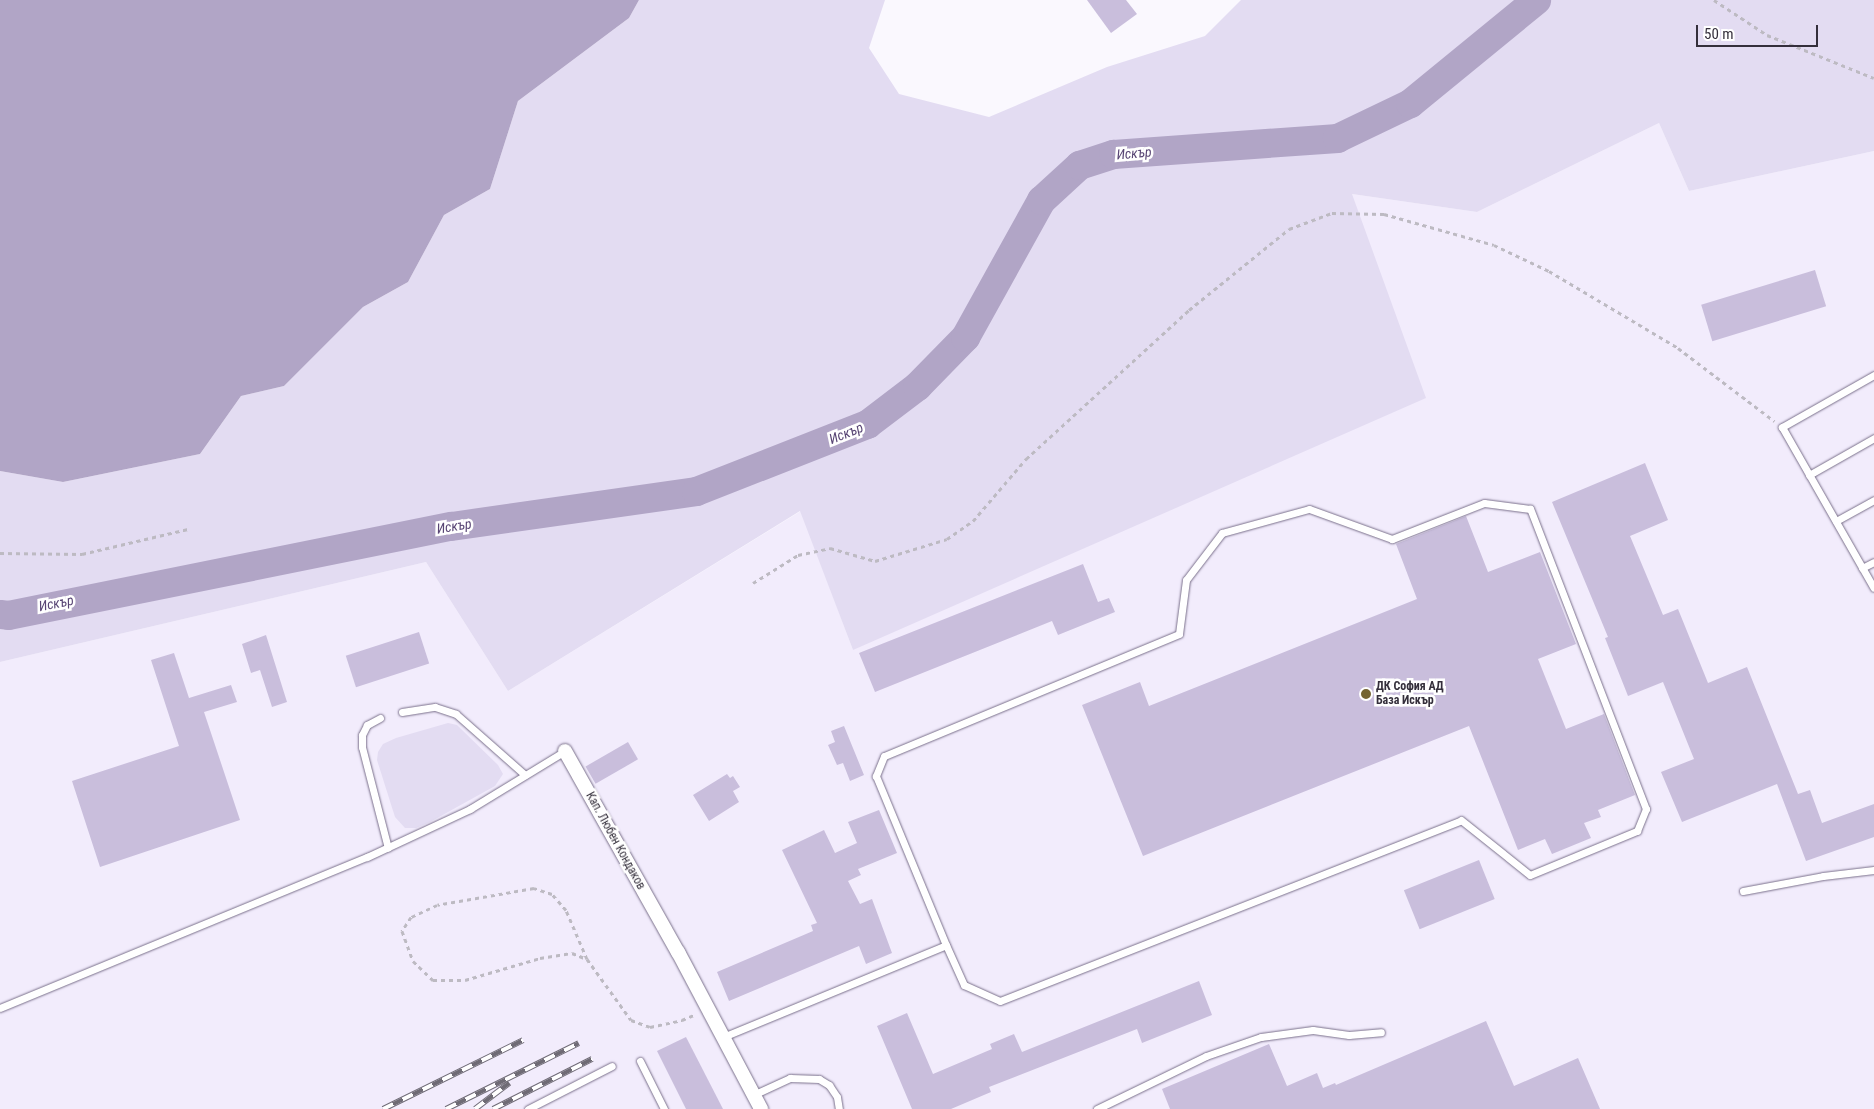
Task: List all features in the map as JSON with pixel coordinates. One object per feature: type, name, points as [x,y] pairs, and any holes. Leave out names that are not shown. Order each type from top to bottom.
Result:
[{"type":"street","name":"Кап. Любен Кондаков","points":[[565,751],[708,1009],[761,1109]]},
{"type":"lane","points":[[1874,375],[1782,427],[1874,588]]},
{"type":"lane","points":[[1809,475],[1874,438]]},
{"type":"lane","points":[[1836,522],[1874,500]]},
{"type":"lane","points":[[1484,503],[1530,509],[1646,809],[1636,831],[1530,875],[1461,820],[1000,1001],[964,985],[946,945],[876,776],[884,756],[1179,634],[1186,580],[1222,533],[1309,509],[1392,539],[1484,503]]},
{"type":"lane","points":[[1862,568],[1874,562]]},
{"type":"lane","points":[[402,712],[435,707],[456,714],[525,775]]},
{"type":"lane","points":[[380,718],[367,725],[362,735],[362,747],[388,848]]},
{"type":"lane","name":"Кап. Любен Кондаков","points":[[0,1008],[388,848],[470,809],[565,751]]},
{"type":"lane","points":[[1743,890],[1823,876],[1874,870]]},
{"type":"lane","points":[[723,1037],[946,945]]},
{"type":"lane","points":[[1096,1109],[1206,1056],[1261,1037],[1313,1030],[1349,1035],[1381,1032]]},
{"type":"lane","points":[[640,1061],[664,1109]]},
{"type":"lane","points":[[528,1109],[612,1066]]},
{"type":"lane","points":[[753,1095],[790,1078],[819,1079],[829,1085],[837,1097],[839,1109]]},
{"type":"path","points":[[1714,0],[1767,35],[1874,78]]},
{"type":"path","points":[[753,583],[798,555],[830,548],[875,561],[947,539],[973,521],[1026,458],[1189,310],[1289,230],[1332,213],[1384,214],[1494,245],[1549,271],[1678,348],[1782,427]]},
{"type":"path","points":[[0,553],[82,554],[188,529]]},
{"type":"path","points":[[587,959],[572,953],[540,958],[465,980],[433,980],[413,961],[402,931],[411,917],[437,906],[534,888],[552,894],[566,910],[587,959],[631,1020],[650,1027],[682,1020],[708,1009]]},
{"type":"shaded area","points":[[0,0],[639,0],[629,18],[518,101],[490,189],[444,215],[408,282],[363,307],[284,386],[241,396],[200,454],[63,482],[0,471]]},
{"type":"shaded area","points":[[639,0],[885,0],[869,48],[899,94],[989,117],[1107,67],[1205,36],[1241,0],[1874,0],[1874,151],[1689,191],[1659,123],[1477,212],[1352,194],[1426,398],[853,650],[800,511],[508,691],[426,562],[0,662],[0,471],[63,482],[200,454],[241,396],[284,386],[363,307],[408,282],[444,215],[490,189],[518,101],[629,18]]},
{"type":"shaded area","points":[[1659,123],[1689,191],[1874,151],[1874,1109],[0,1109],[0,662],[426,562],[508,691],[801,511],[853,650],[1352,194],[1477,212]]},
{"type":"shaded area","points":[[448,723],[457,725],[498,765],[503,774],[495,786],[430,822],[416,828],[405,828],[395,817],[377,760],[378,752],[383,744],[396,738]]},
{"type":"building","points":[[1087,0],[1126,0],[1137,14],[1111,33]]},
{"type":"building","points":[[1815,270],[1826,306],[1712,341],[1701,305]]},
{"type":"building","points":[[1645,463],[1668,520],[1630,536],[1663,615],[1678,609],[1708,683],[1747,667],[1798,794],[1810,790],[1822,823],[1874,804],[1874,837],[1806,861],[1777,784],[1682,822],[1661,772],[1694,759],[1663,682],[1628,696],[1605,638],[1608,637],[1552,502]]},
{"type":"building","name":"ДК София АД База Искър","points":[[1466,516],[1488,572],[1540,552],[1576,644],[1538,659],[1566,729],[1604,714],[1635,795],[1598,810],[1601,817],[1584,823],[1591,838],[1552,854],[1545,839],[1518,850],[1469,726],[1143,856],[1082,705],[1140,682],[1149,706],[1417,599],[1396,544]]},
{"type":"building","points":[[1083,564],[1098,602],[1109,598],[1115,612],[1058,635],[1052,621],[875,692],[859,653]]},
{"type":"building","points":[[419,632],[429,663],[356,687],[346,656]]},
{"type":"building","points":[[266,635],[287,702],[272,707],[260,670],[251,673],[242,644]]},
{"type":"building","points":[[174,653],[189,698],[231,685],[237,702],[204,712],[240,820],[100,867],[72,781],[179,746],[151,660]]},
{"type":"building","points":[[844,726],[864,775],[850,781],[843,763],[837,765],[828,745],[835,742],[831,731]]},
{"type":"building","points":[[628,742],[638,759],[596,784],[586,766]]},
{"type":"building","points":[[727,774],[730,778],[733,776],[740,787],[733,791],[739,802],[709,821],[693,795]]},
{"type":"building","points":[[879,810],[897,853],[858,869],[861,875],[848,881],[860,904],[872,899],[892,953],[866,964],[859,946],[729,1001],[717,972],[813,931],[811,925],[817,923],[782,850],[824,830],[835,853],[857,843],[848,822]]},
{"type":"building","points":[[1479,860],[1495,899],[1420,929],[1404,890]]},
{"type":"building","points":[[1199,981],[1212,1015],[1142,1043],[1137,1029],[989,1087],[991,1092],[951,1109],[912,1109],[877,1026],[907,1013],[933,1074],[992,1049],[990,1044],[1014,1034],[1022,1052]]},
{"type":"building","points":[[1486,1021],[1514,1086],[1578,1058],[1600,1109],[1170,1109],[1162,1089],[1269,1044],[1287,1086],[1317,1073],[1323,1088],[1335,1083],[1336,1085]]},
{"type":"building","points":[[686,1037],[723,1109],[686,1109],[657,1051]]},
{"type":"waterway","name":"Искър","points":[[0,614],[8,615],[451,526],[696,491],[867,424],[917,386],[965,337],[1041,200],[1079,165],[1113,154],[1337,138],[1410,103],[1536,0]]},
{"type":"railway","points":[[383,1109],[523,1040]]},
{"type":"railway","points":[[446,1109],[579,1043]]},
{"type":"railway","points":[[493,1109],[592,1059]]},
{"type":"railway","points":[[475,1109],[509,1083]]},
{"type":"place","name":"ДК София АД База Искър","points":[[1366,694]]}]
